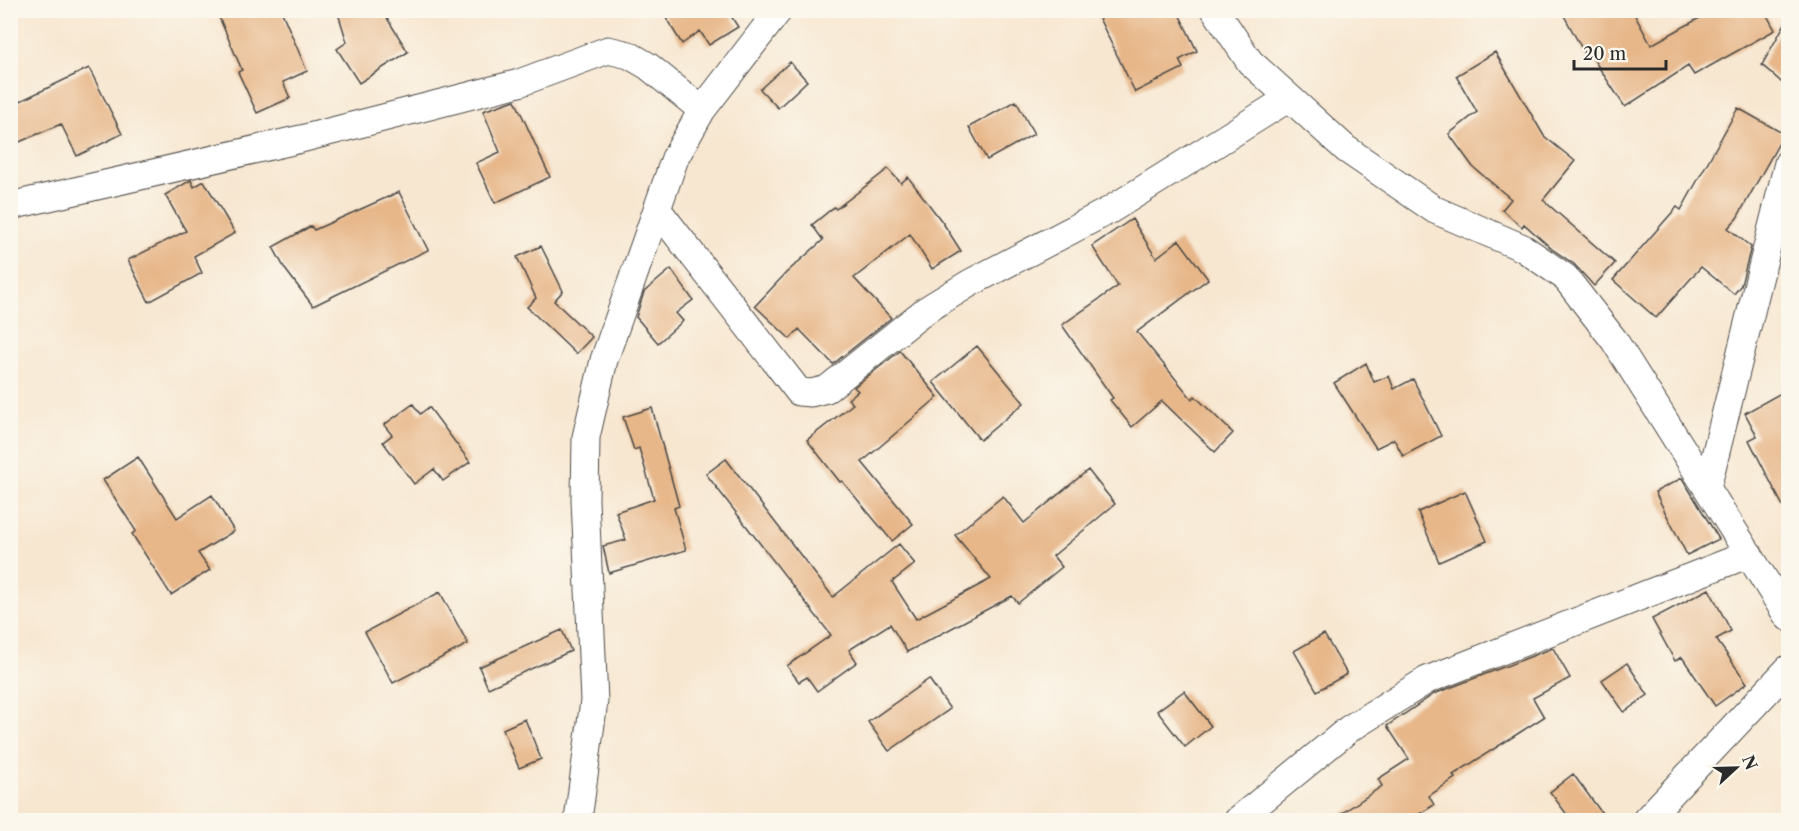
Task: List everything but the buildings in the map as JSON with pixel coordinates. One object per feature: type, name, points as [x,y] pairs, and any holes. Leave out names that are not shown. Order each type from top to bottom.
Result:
[{"type":"street","points":[[578,820],[594,701],[585,500],[586,436],[604,360],[675,158],[702,110],[779,10]]},
{"type":"street","points":[[1215,10],[1250,62],[1346,149],[1435,210],[1523,248],[1565,277],[1614,340],[1788,617]]},
{"type":"street","points":[[10,206],[302,140],[508,86],[608,50],[629,55],[648,66],[702,110]]},
{"type":"street","points":[[657,209],[799,392],[811,393],[827,389],[926,310],[970,283],[1110,210],[1289,98]]},
{"type":"street","points":[[1707,488],[1788,163]]},
{"type":"street","points":[[1251,816],[1349,729],[1427,680],[1749,554]]},
{"type":"street","points":[[1646,820],[1788,669]]}]
